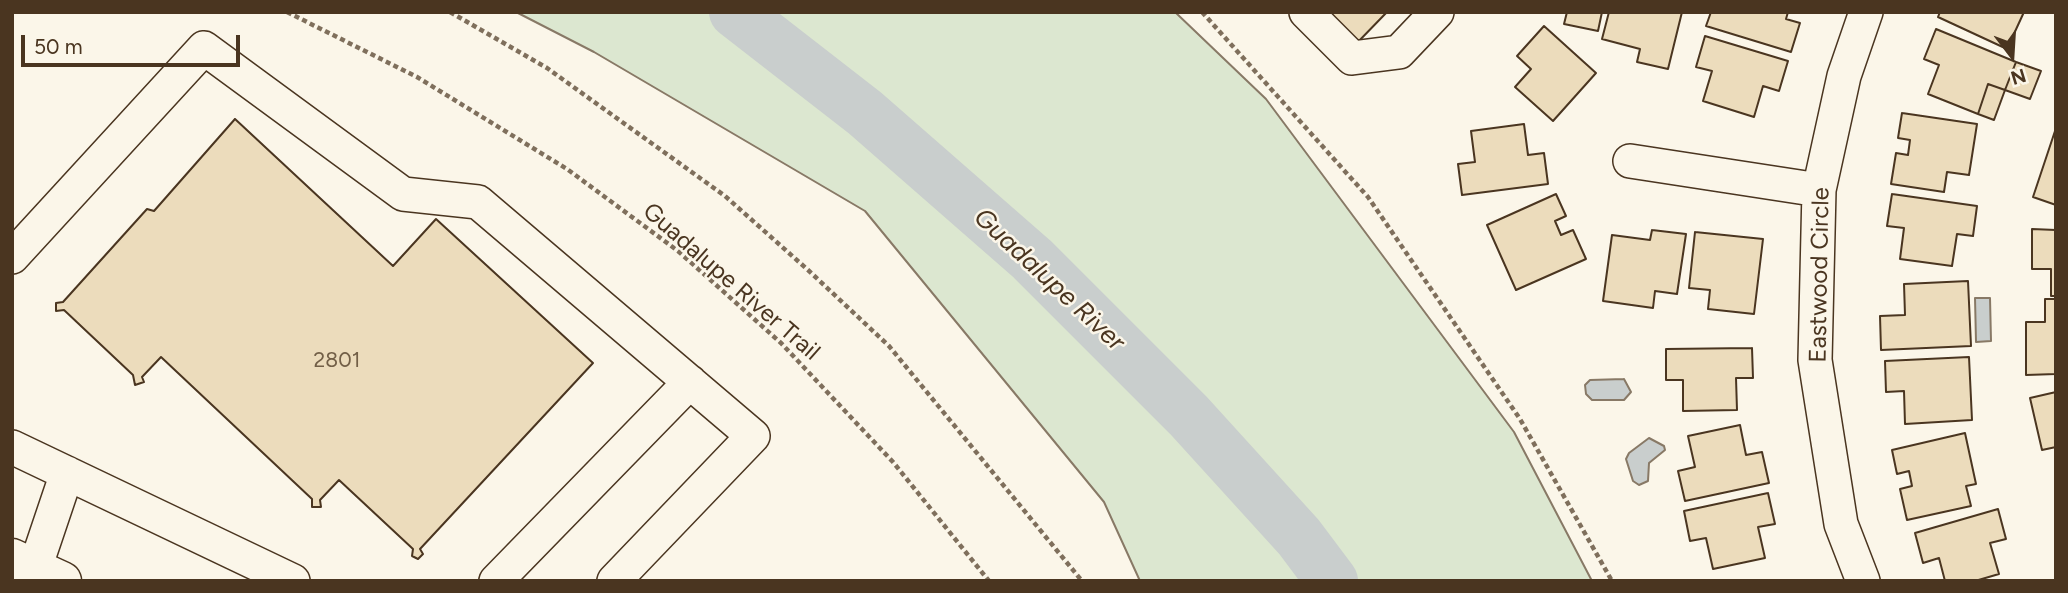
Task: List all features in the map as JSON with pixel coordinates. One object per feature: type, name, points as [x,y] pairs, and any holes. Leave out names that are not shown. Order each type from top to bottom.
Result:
[{"type":"street","points":[[1306,12],[1352,58],[1399,52],[1437,12]]},
{"type":"street","name":"Eastwood Circle","points":[[1863,581],[1841,524],[1815,360],[1819,190],[1844,76],[1866,12]]},
{"type":"street","points":[[12,257],[204,48],[403,194],[478,202],[753,436],[614,581]]},
{"type":"street","points":[[1630,161],[1819,190]]},
{"type":"street","points":[[496,581],[690,382]]},
{"type":"street","points":[[12,447],[293,581]]},
{"type":"street","points":[[35,572],[67,474]]},
{"type":"path","name":"Guadalupe River Trail","points":[[287,12],[417,77],[567,169],[678,251],[790,353],[893,462],[989,581]]},
{"type":"path","points":[[450,12],[558,76],[724,196],[808,270],[889,346],[1082,581]]},
{"type":"path","points":[[1202,12],[1368,197],[1520,419],[1612,581]]},
{"type":"green space","points":[[516,12],[1175,12],[1266,99],[1514,432],[1592,581],[1140,581],[1104,502],[865,211],[594,52]]},
{"type":"shaded area","points":[[1975,298],[1990,298],[1991,341],[1976,342]]},
{"type":"shaded area","points":[[1624,379],[1631,392],[1624,400],[1592,400],[1586,394],[1585,385],[1590,380]]},
{"type":"shaded area","points":[[1649,438],[1664,446],[1665,450],[1649,463],[1648,481],[1639,485],[1633,481],[1626,459],[1629,453]]},
{"type":"building","points":[[1323,12],[1387,12],[1356,44]]},
{"type":"building","points":[[1567,12],[1602,12],[1598,31],[1564,24]]},
{"type":"building","points":[[1609,12],[1682,12],[1668,69],[1637,62],[1640,49],[1602,39]]},
{"type":"building","points":[[1711,12],[1788,12],[1786,19],[1800,23],[1791,52],[1706,26]]},
{"type":"building","points":[[1940,12],[2024,12],[2007,49],[1938,17]]},
{"type":"building","points":[[1544,26],[1596,73],[1553,121],[1515,87],[1531,69],[1517,56]]},
{"type":"building","points":[[1936,29],[2016,62],[2005,90],[1988,84],[1978,114],[1928,94],[1939,65],[1924,59]]},
{"type":"building","points":[[1705,36],[1788,61],[1779,91],[1763,86],[1754,117],[1703,101],[1712,71],[1696,67]]},
{"type":"building","points":[[2016,62],[2041,71],[2030,99],[2005,90]]},
{"type":"building","points":[[1988,84],[2005,90],[1994,120],[1978,114]]},
{"type":"building","points":[[1902,113],[1977,124],[1969,175],[1947,172],[1944,192],[1891,184],[1896,153],[1908,155],[1910,140],[1898,138]]},
{"type":"building","points":[[235,119],[393,266],[436,219],[593,363],[420,549],[423,554],[418,559],[412,556],[413,549],[339,480],[320,500],[321,507],[312,507],[312,499],[161,357],[142,377],[144,382],[135,385],[133,375],[64,310],[56,311],[56,303],[63,302],[147,209],[154,211]]},
{"type":"building","points":[[1524,124],[1528,155],[1544,153],[1548,184],[1462,195],[1458,164],[1475,162],[1471,131]]},
{"type":"building","points":[[2056,131],[2056,205],[2033,197]]},
{"type":"building","points":[[1556,194],[1566,216],[1555,221],[1561,235],[1573,230],[1586,259],[1516,290],[1487,225]]},
{"type":"building","points":[[1892,194],[1977,206],[1973,236],[1957,234],[1952,266],[1900,259],[1904,228],[1887,226]]},
{"type":"building","points":[[2032,229],[2056,230],[2056,296],[2051,296],[2051,269],[2032,269]]},
{"type":"building","points":[[1652,230],[1686,234],[1677,294],[1655,291],[1653,308],[1603,301],[1612,235],[1650,240]]},
{"type":"building","points":[[1695,232],[1763,239],[1754,314],[1708,309],[1710,290],[1689,288]]},
{"type":"building","points":[[1968,281],[1971,346],[1881,350],[1880,316],[1905,315],[1904,284]]},
{"type":"building","points":[[2045,299],[2056,299],[2056,374],[2026,375],[2026,322],[2045,322]]},
{"type":"building","points":[[1752,348],[1753,378],[1736,378],[1737,410],[1683,411],[1683,380],[1666,380],[1666,349]]},
{"type":"building","points":[[1969,357],[1972,420],[1905,424],[1904,391],[1886,392],[1885,361]]},
{"type":"building","points":[[2056,392],[2056,447],[2042,450],[2030,398]]},
{"type":"building","points":[[1740,425],[1746,455],[1762,452],[1769,483],[1685,501],[1678,471],[1695,467],[1688,436]]},
{"type":"building","points":[[1965,433],[1976,484],[1966,486],[1971,506],[1907,520],[1900,489],[1912,486],[1909,471],[1897,474],[1892,450]]},
{"type":"building","points":[[1768,493],[1775,524],[1758,527],[1765,558],[1713,569],[1706,538],[1690,541],[1684,511]]},
{"type":"building","points":[[1998,509],[2006,539],[1990,543],[1999,574],[1975,581],[1945,581],[1939,558],[1923,563],[1915,533]]},
{"type":"waterway","name":"Guadalupe River","points":[[735,12],[865,113],[1032,259],[1189,416],[1299,537],[1332,581]]}]
